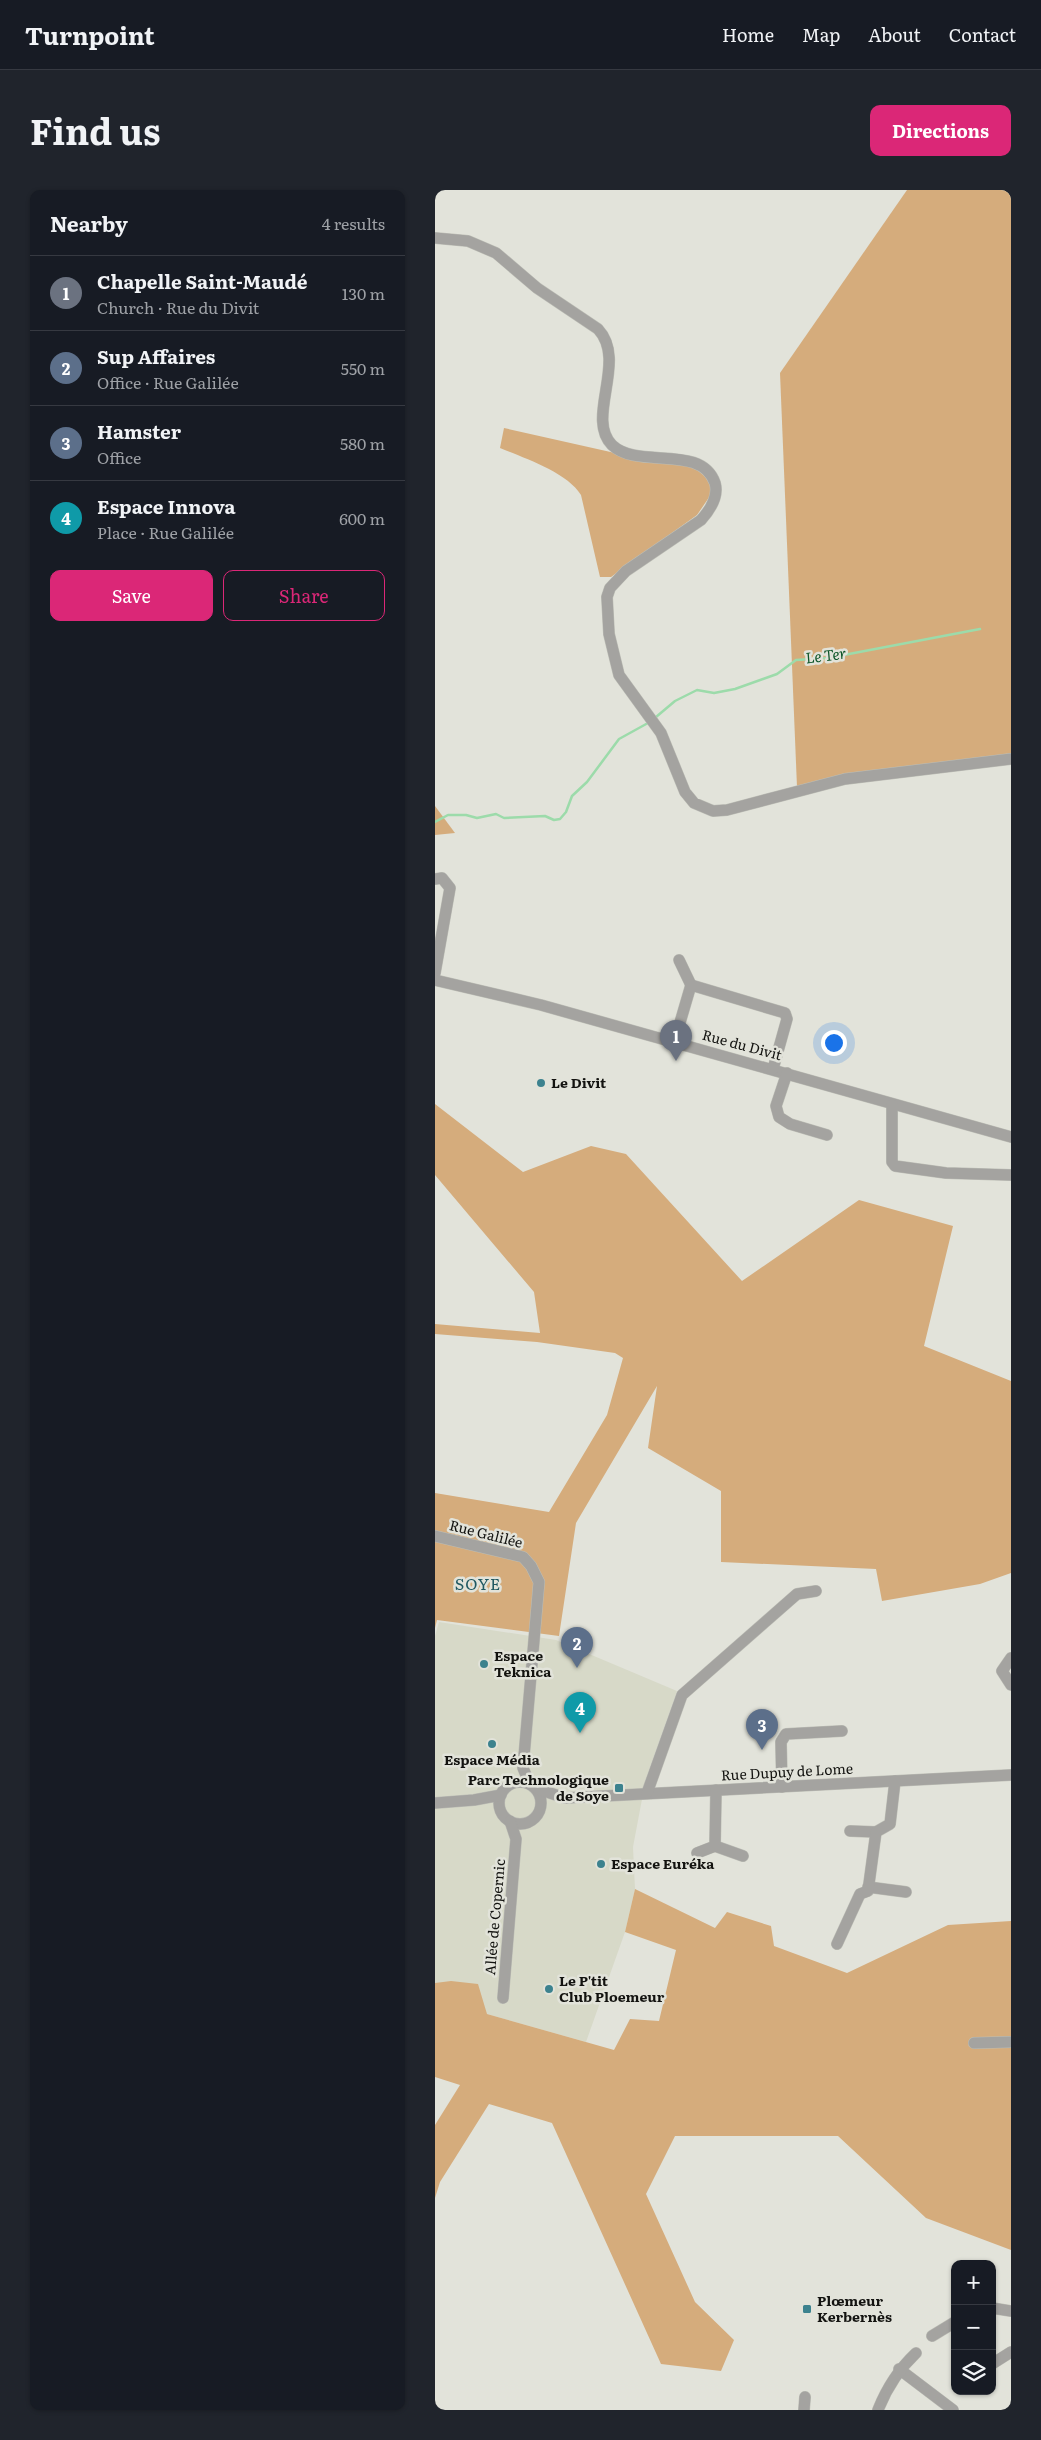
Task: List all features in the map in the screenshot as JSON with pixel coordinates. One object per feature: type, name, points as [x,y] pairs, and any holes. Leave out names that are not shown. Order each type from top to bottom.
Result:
[{"type":"street","points":[[435,238],[468,241],[497,254],[537,288],[598,329],[606,338],[609,348],[609,366],[604,418],[605,434],[611,444],[627,454],[689,461],[708,471],[712,477],[717,491],[711,509],[701,520],[626,571],[611,588],[607,597],[609,634],[619,674],[661,733],[689,799],[706,809],[727,810],[845,779],[1011,759]]},
{"type":"street","points":[[435,879],[442,878],[450,888],[435,973]]},
{"type":"street","points":[[674,1042],[691,985],[679,960]]},
{"type":"street","name":"Rue du Divit","points":[[435,980],[541,1004],[787,1073],[892,1105],[1011,1137]]},
{"type":"street","points":[[691,985],[785,1013],[787,1018],[773,1069]]},
{"type":"street","points":[[787,1073],[777,1106],[779,1117],[789,1124],[827,1135]]},
{"type":"street","points":[[892,1105],[891,1162],[895,1166],[947,1173],[1011,1175]]},
{"type":"street","name":"Rue Galilée","points":[[435,1536],[523,1557],[531,1566],[539,1582],[523,1768],[514,1782]]},
{"type":"street","points":[[647,1793],[682,1695],[797,1594],[816,1591]]},
{"type":"street","points":[[1011,1658],[1002,1671],[1011,1686]]},
{"type":"street","points":[[782,1787],[781,1742],[786,1734],[842,1731]]},
{"type":"street","name":"Rue Galilée","points":[[523,1768],[533,1786]]},
{"type":"street","name":"Rue Dupuy de Lome","points":[[542,1808],[565,1798],[1011,1775]]},
{"type":"street","points":[[435,1802],[475,1800],[501,1794],[514,1782],[533,1786],[542,1808],[536,1818],[525,1824],[510,1821],[500,1810],[475,1800]]},
{"type":"street","points":[[850,1831],[876,1832],[890,1824],[895,1782]]},
{"type":"street","name":"Rue Dupuy de Lome","points":[[533,1786],[565,1798]]},
{"type":"street","points":[[715,1846],[716,1790]]},
{"type":"street","points":[[500,1810],[501,1794]]},
{"type":"street","name":"Allée de Copernic","points":[[503,1998],[516,1839],[510,1821]]},
{"type":"street","name":"Allée de Copernic","points":[[516,1839],[525,1824]]},
{"type":"street","points":[[837,1944],[860,1894],[868,1891],[876,1832]]},
{"type":"street","points":[[697,1852],[715,1846],[743,1856]]},
{"type":"street","points":[[868,1887],[907,1892]]},
{"type":"street","points":[[974,2043],[1011,2042]]},
{"type":"street","points":[[996,2309],[1011,2311]]},
{"type":"street","points":[[932,2336],[951,2324]]},
{"type":"street","points":[[996,2361],[1011,2352]]},
{"type":"street","points":[[878,2410],[887,2386],[899,2369],[916,2353]]},
{"type":"street","points":[[899,2369],[953,2410]]},
{"type":"street","points":[[804,2410],[805,2397]]},
{"type":"shaded area","points":[[907,190],[1011,190],[1011,755],[797,787],[780,373]]},
{"type":"shaded area","points":[[504,428],[615,453],[693,467],[706,478],[712,493],[697,515],[611,577],[600,577],[581,495],[566,479],[556,473],[500,448]]},
{"type":"shaded area","points":[[435,806],[455,833],[435,835]]},
{"type":"shaded area","points":[[435,1104],[523,1172],[591,1146],[626,1154],[742,1281],[859,1200],[953,1226],[924,1346],[1011,1381],[1011,1573],[980,1584],[882,1601],[876,1569],[721,1562],[721,1491],[648,1448],[657,1386],[576,1523],[559,1636],[437,1620],[435,1628],[435,1493],[549,1512],[607,1415],[623,1358],[615,1353],[537,1342],[435,1334],[435,1324],[540,1333],[534,1292],[435,1175]]},
{"type":"shaded area","name":"Parc Technologique de Soye","points":[[439,1622],[556,1640],[677,1691],[646,1778],[633,1847],[635,1889],[625,1932],[586,2042],[487,2014],[435,1983],[435,1636]]},
{"type":"shaded area","points":[[635,1889],[715,1928],[727,1912],[771,1926],[774,1946],[847,1973],[948,1925],[1011,1921],[1011,2250],[926,2218],[838,2136],[675,2136],[646,2194],[695,2302],[734,2340],[721,2371],[661,2364],[552,2123],[489,2104],[440,2182],[435,2198],[435,2125],[460,2085],[435,2077],[435,1983],[451,1981],[478,1984],[487,2014],[614,2050],[630,2019],[659,2021],[676,1950],[625,1932]]},
{"type":"waterway","name":"Le Ter","points":[[656,717],[675,701],[697,690],[714,693],[735,689],[777,674],[796,660],[828,658],[980,629]]},
{"type":"waterway","name":"Le Ter","points":[[435,822],[448,815],[466,815],[477,818],[496,814],[504,818],[545,816],[554,820],[560,819],[566,812],[572,796],[587,782],[619,739],[648,723]]},
{"type":"place","name":"Chapelle Saint-Maudé","points":[[676,1061]]},
{"type":"place","name":"Le Divit","points":[[541,1083]]},
{"type":"place","name":"Espace Teknica","points":[[484,1664]]},
{"type":"place","name":"Sup Affaires","points":[[577,1668]]},
{"type":"place","name":"Espace Innova","points":[[580,1733]]},
{"type":"place","name":"Espace Média","points":[[492,1744]]},
{"type":"place","name":"Hamster","points":[[762,1750]]},
{"type":"place","name":"Parc Technologique de Soye","points":[[619,1788]]},
{"type":"place","name":"Espace Euréka","points":[[601,1864]]},
{"type":"place","name":"Le P'tit Club Ploemeur","points":[[549,1989]]},
{"type":"place","name":"Plœmeur Kerbernès","points":[[807,2309]]},
{"type":"district","name":"SOYE","points":[[478,1584]]}]
